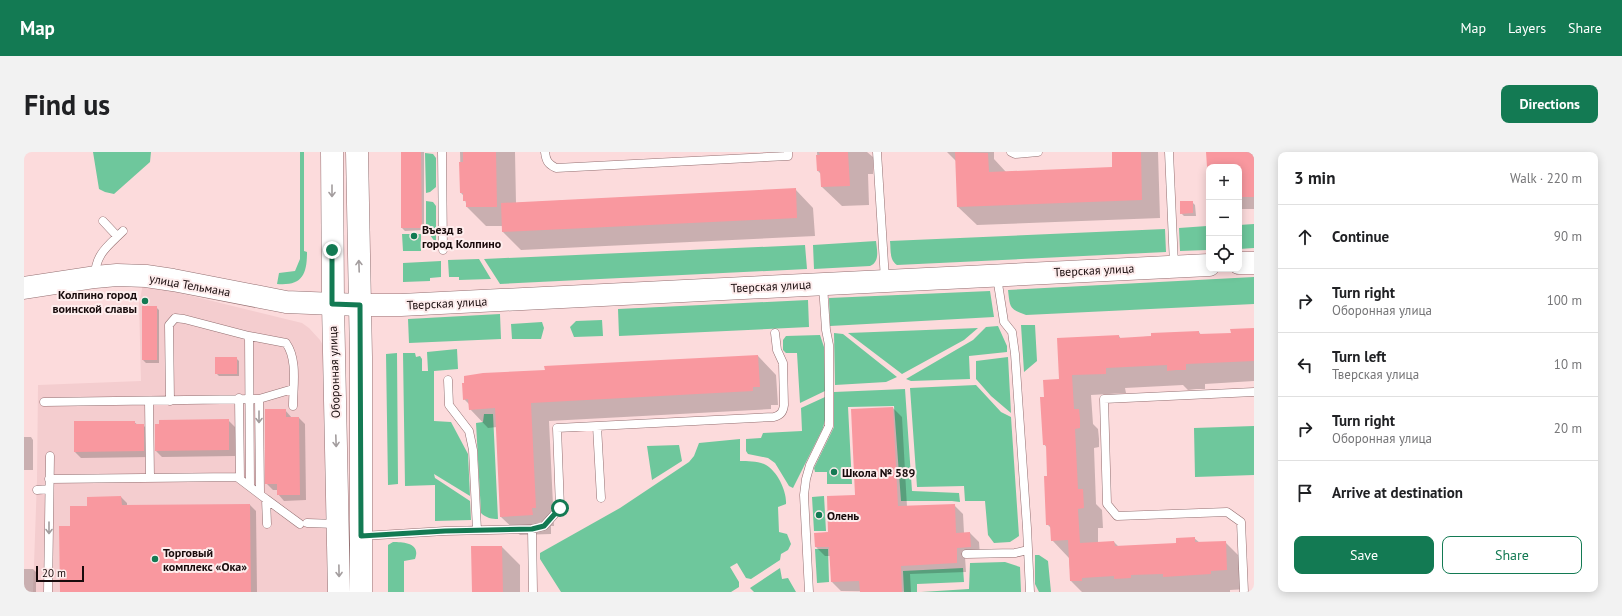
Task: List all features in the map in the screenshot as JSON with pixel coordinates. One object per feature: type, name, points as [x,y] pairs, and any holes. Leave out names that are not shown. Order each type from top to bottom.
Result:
[{"type":"main road","name":"Оборонная улица","points":[[332,152],[332,304],[339,524],[339,592]]},
{"type":"main road","points":[[357,152],[360,305],[361,592]]},
{"type":"main road","points":[[1242,263],[1254,262]]},
{"type":"main road","name":"Тверская улица","points":[[332,304],[408,304],[1206,265]]},
{"type":"main road","name":"улица Тельмана","points":[[24,288],[95,277],[117,275],[146,276],[286,302],[332,304]]},
{"type":"lane","points":[[442,152],[443,250]]},
{"type":"lane","points":[[545,152],[546,160],[550,165],[556,168],[788,156],[788,152]]},
{"type":"lane","points":[[877,152],[885,281]]},
{"type":"lane","points":[[1011,152],[1015,154],[1038,152]]},
{"type":"lane","points":[[1169,152],[1174,266]]},
{"type":"lane","points":[[95,277],[95,265],[100,255],[120,234],[103,221]]},
{"type":"lane","points":[[997,275],[1004,322],[1012,332],[1015,354],[1030,592]]},
{"type":"lane","points":[[809,592],[804,495],[810,465],[829,426],[829,345],[826,330],[823,284]]},
{"type":"lane","points":[[170,401],[169,325],[175,318],[249,336],[279,340],[286,343],[291,350],[293,359],[293,406]]},
{"type":"lane","points":[[361,536],[477,530],[532,529],[544,526],[560,508],[557,428],[774,417],[779,415],[783,411],[784,405],[783,363],[777,350],[775,333]]},
{"type":"lane","points":[[249,336],[250,486]]},
{"type":"lane","points":[[448,380],[449,405],[469,431],[473,450],[477,530]]},
{"type":"lane","points":[[44,402],[230,400],[239,398],[259,398],[293,389]]},
{"type":"lane","points":[[1244,592],[1241,522],[1227,512],[1117,516],[1108,504],[1104,399],[1254,392]]},
{"type":"lane","points":[[239,398],[240,479]]},
{"type":"lane","points":[[259,398],[260,493]]},
{"type":"lane","points":[[149,401],[150,478]]},
{"type":"lane","points":[[597,426],[601,498]]},
{"type":"lane","points":[[48,592],[50,456]]},
{"type":"lane","points":[[49,479],[237,477],[303,524],[339,524]]},
{"type":"lane","points":[[36,490],[49,490]]},
{"type":"lane","points":[[266,499],[267,524]]},
{"type":"lane","points":[[532,529],[533,592]]},
{"type":"lane","points":[[966,554],[1028,550]]},
{"type":"shaded area","points":[[143,284],[302,323],[320,340],[324,347],[329,592],[33,592],[37,480],[38,385],[141,381],[139,304]]},
{"type":"green space","points":[[93,152],[151,152],[150,162],[114,194],[99,189]]},
{"type":"green space","points":[[300,152],[304,152],[304,251],[307,252],[306,267],[304,273],[297,281],[292,283],[277,284],[279,273],[295,271],[300,259]]},
{"type":"green space","points":[[425,153],[433,154],[436,158],[436,187],[430,192],[426,193]]},
{"type":"green space","points":[[426,201],[433,202],[436,206],[436,243],[426,230]]},
{"type":"green space","points":[[1254,224],[1254,248],[1242,249],[1242,225]]},
{"type":"green space","points":[[1206,226],[1206,250],[1180,251],[1179,228]]},
{"type":"green space","points":[[1165,229],[1166,252],[897,265],[894,263],[892,257],[890,241]]},
{"type":"green space","points":[[402,234],[421,234],[421,251],[403,251]]},
{"type":"green space","points":[[876,241],[877,259],[870,266],[814,269],[813,245]]},
{"type":"green space","points":[[805,245],[807,269],[500,284],[484,259]]},
{"type":"green space","points":[[479,259],[491,279],[459,280],[459,277],[449,277],[448,260]]},
{"type":"green space","points":[[441,261],[441,277],[430,278],[430,281],[403,282],[403,263]]},
{"type":"green space","points":[[1254,277],[1254,304],[1026,315],[1011,307],[1008,290]]},
{"type":"green space","points":[[990,291],[994,317],[830,326],[829,298]]},
{"type":"green space","points":[[808,300],[809,327],[619,336],[618,309]]},
{"type":"green space","points":[[500,314],[501,339],[409,343],[408,319]]},
{"type":"green space","points":[[602,320],[603,336],[574,337],[570,327],[576,321]]},
{"type":"green space","points":[[542,322],[544,328],[541,339],[512,339],[511,324]]},
{"type":"green space","points":[[1021,325],[1035,325],[1037,361],[1024,372]]},
{"type":"green space","points":[[998,326],[1007,346],[1007,352],[969,356],[970,379],[911,381],[906,379],[973,340],[986,327]]},
{"type":"green space","points":[[978,328],[964,340],[902,374],[848,333]]},
{"type":"green space","points":[[834,333],[843,334],[897,377],[886,382],[835,385]]},
{"type":"green space","points":[[820,335],[824,347],[825,391],[800,403],[797,353],[786,353],[783,350],[783,340],[786,336]]},
{"type":"green space","points":[[457,349],[458,369],[434,371],[434,421],[451,422],[468,454],[470,496],[434,474],[435,478],[470,501],[471,520],[435,521],[435,485],[405,486],[403,353],[415,353],[416,357],[420,356],[422,359],[422,371],[428,371],[427,352]]},
{"type":"green space","points":[[397,353],[398,484],[388,485],[386,354]]},
{"type":"green space","points":[[1008,357],[1011,413],[991,396],[976,379],[976,361]]},
{"type":"green space","points":[[976,385],[1001,412],[1011,417],[1019,536],[1010,542],[994,543],[988,535],[985,501],[965,501],[964,486],[917,487],[910,388]]},
{"type":"green space","points":[[905,389],[912,491],[959,493],[960,502],[901,501],[894,406],[848,407],[852,484],[827,484],[827,472],[815,472],[814,468],[834,427],[834,392]]},
{"type":"green space","points":[[825,397],[825,420],[823,428],[793,488],[789,486],[775,463],[768,458],[748,454],[746,451],[746,439],[761,438],[763,433],[802,431],[801,408]]},
{"type":"green space","points":[[484,414],[493,414],[498,519],[489,518],[481,513],[476,423],[483,422]]},
{"type":"green space","points":[[1254,426],[1254,475],[1195,477],[1194,428]]},
{"type":"green space","points":[[740,439],[740,461],[750,461],[766,465],[774,472],[785,493],[786,504],[778,507],[779,532],[787,534],[791,544],[788,550],[781,554],[780,560],[751,579],[746,578],[737,563],[730,567],[739,582],[739,587],[731,592],[561,592],[540,559],[540,553],[620,508],[689,462],[694,456],[699,443]]},
{"type":"green space","points":[[679,445],[682,461],[652,480],[647,446]]},
{"type":"green space","points":[[824,496],[826,531],[814,531],[812,497]]},
{"type":"green space","points":[[393,542],[410,544],[416,550],[415,559],[404,561],[404,592],[388,592],[388,545]]},
{"type":"green space","points":[[815,549],[828,549],[829,582],[817,583]]},
{"type":"green space","points":[[1035,555],[1039,555],[1048,561],[1051,592],[1039,592],[1035,584]]},
{"type":"green space","points":[[1005,562],[1020,567],[1021,592],[921,592],[969,589],[970,563]]},
{"type":"green space","points":[[780,568],[782,579],[788,578],[796,592],[754,592],[750,588]]},
{"type":"green space","points":[[963,568],[964,582],[917,584],[917,592],[904,592],[903,571]]},
{"type":"building","points":[[401,152],[421,152],[422,228],[401,228]]},
{"type":"building","points":[[463,152],[496,152],[497,207],[466,207],[466,201],[463,201],[463,193],[460,193],[459,162],[463,162]]},
{"type":"building","points":[[819,152],[848,152],[850,186],[821,187],[820,171],[817,171],[816,155],[820,155]]},
{"type":"building","points":[[955,152],[988,153],[989,172],[1112,167],[1112,152],[1141,152],[1142,200],[957,207]]},
{"type":"building","points":[[1206,152],[1254,152],[1254,197],[1242,197],[1242,164],[1207,164]]},
{"type":"building","points":[[796,188],[797,218],[502,232],[501,203]]},
{"type":"building","points":[[1180,201],[1193,201],[1193,213],[1180,214]]},
{"type":"building","points":[[142,306],[157,306],[157,360],[142,360]]},
{"type":"building","points":[[1254,328],[1254,361],[1186,364],[1186,370],[1167,371],[1167,365],[1106,368],[1106,374],[1072,375],[1074,409],[1079,409],[1080,419],[1080,428],[1075,429],[1078,489],[1083,489],[1084,508],[1078,509],[1080,543],[1114,541],[1115,546],[1176,543],[1176,538],[1195,537],[1195,542],[1226,541],[1227,570],[1211,571],[1211,574],[1163,577],[1163,574],[1131,575],[1131,578],[1114,579],[1114,576],[1082,578],[1082,581],[1070,581],[1068,540],[1051,541],[1050,525],[1046,525],[1044,476],[1047,476],[1046,445],[1043,445],[1040,397],[1044,397],[1043,380],[1059,379],[1057,338],[1119,335],[1119,338],[1151,336],[1151,333],[1199,331],[1199,334],[1231,333],[1230,329]]},
{"type":"building","points":[[758,355],[760,387],[753,387],[753,391],[531,403],[536,508],[532,508],[533,515],[500,517],[495,408],[469,410],[468,399],[463,400],[462,383],[464,383],[464,376],[483,373],[545,370],[544,366]]},
{"type":"building","points":[[215,357],[237,357],[237,374],[215,374]]},
{"type":"building","points":[[893,407],[898,506],[955,504],[956,533],[970,532],[971,547],[957,548],[957,563],[901,566],[902,592],[860,592],[859,581],[831,582],[829,547],[815,547],[814,533],[828,532],[827,496],[855,495],[851,409]]},
{"type":"building","points":[[265,409],[286,409],[286,417],[299,417],[300,495],[277,495],[277,484],[265,484]]},
{"type":"building","points":[[229,419],[229,450],[155,451],[155,424],[159,424],[159,420]]},
{"type":"building","points":[[74,421],[135,421],[135,424],[144,424],[144,451],[74,452]]},
{"type":"building","name":"Торговый комплекс «Ока»","points":[[121,496],[122,505],[250,504],[251,592],[60,592],[59,526],[70,526],[70,506],[87,506],[87,497]]},
{"type":"building","points":[[471,546],[502,546],[503,592],[472,592]]},
{"type":"place","name":"Въезд в город Колпино","points":[[414,236]]},
{"type":"place","name":"Колпино город воинской славы","points":[[145,301]]},
{"type":"place","name":"Школа № 589","points":[[834,472]]},
{"type":"place","name":"Олень","points":[[819,515]]},
{"type":"place","name":"Торговый комплекс «Ока»","points":[[155,559]]},
{"type":"route","points":[[332,250],[332,304],[360,305],[361,536],[445,531],[532,529],[544,526],[560,508]]}]
